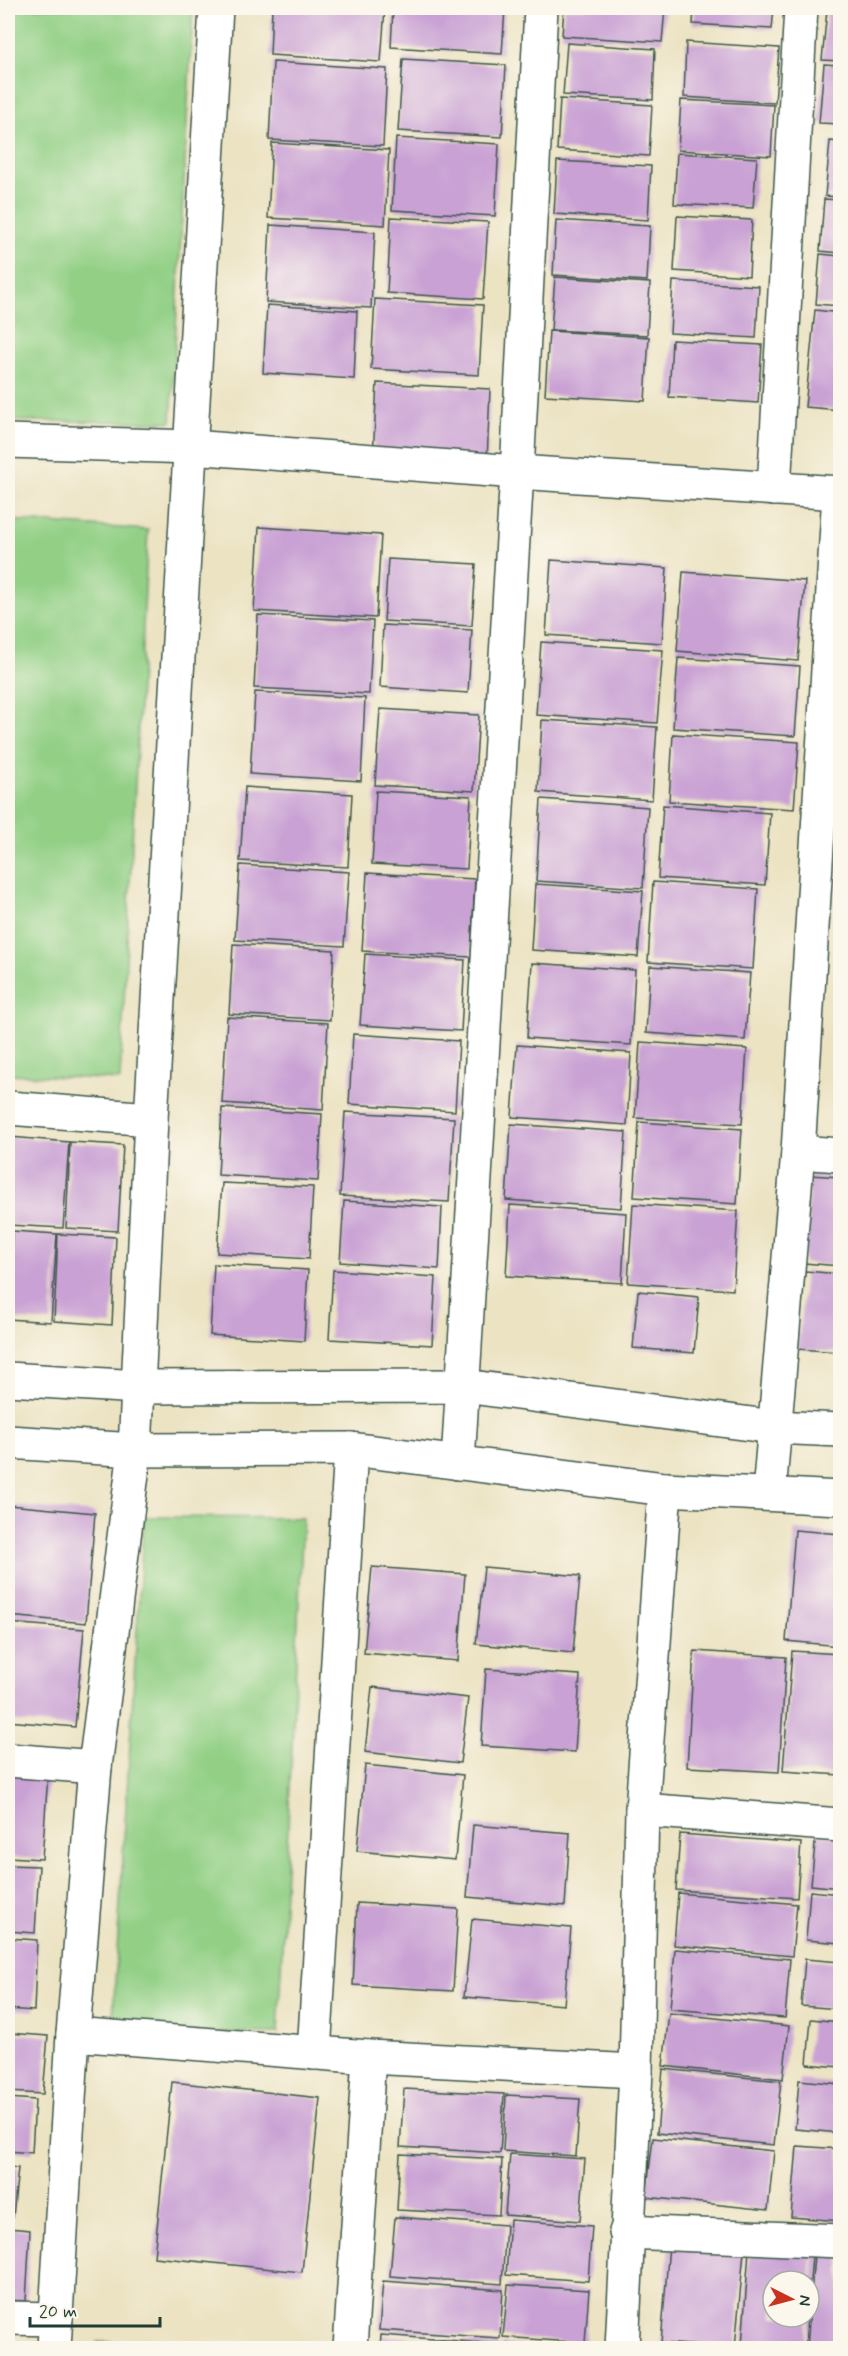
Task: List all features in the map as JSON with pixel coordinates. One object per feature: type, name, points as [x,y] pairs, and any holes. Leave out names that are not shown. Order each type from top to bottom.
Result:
[{"type":"street","points":[[8,2318],[55,2334],[73,2034],[95,1767],[135,1450],[151,1119],[216,8]]},
{"type":"street","points":[[458,1463],[517,472],[541,8]]},
{"type":"street","points":[[774,489],[801,8]]},
{"type":"street","points":[[8,441],[191,447],[517,472],[840,493],[798,1152],[769,1494]]},
{"type":"street","points":[[8,1108],[151,1119]]},
{"type":"street","points":[[798,1152],[840,1155]]},
{"type":"street","points":[[8,1379],[139,1387],[464,1386],[773,1427],[840,1430]]},
{"type":"street","points":[[8,1442],[135,1450],[351,1449],[665,1489],[840,1498]]},
{"type":"street","points":[[314,2053],[351,1449]]},
{"type":"street","points":[[622,2349],[626,2232],[636,2071],[642,1810],[665,1489]]},
{"type":"street","points":[[8,1760],[95,1767]]},
{"type":"street","points":[[642,1810],[840,1825]]},
{"type":"street","points":[[73,2034],[369,2057],[636,2071]]},
{"type":"street","points":[[350,2349],[369,2057]]},
{"type":"street","points":[[626,2232],[840,2241]]},
{"type":"green space","points":[[8,8],[193,8],[171,422],[8,421]]},
{"type":"green space","points":[[8,520],[148,530],[120,1080],[8,1074]]},
{"type":"green space","points":[[840,939],[840,1116],[833,1115]]},
{"type":"green space","points":[[144,1517],[303,1518],[278,2033],[112,2032]]},
{"type":"green space","points":[[98,2342],[312,2348],[97,2348]]},
{"type":"building","points":[[272,8],[385,8],[381,62],[270,55]]},
{"type":"building","points":[[393,8],[505,8],[502,54],[391,47]]},
{"type":"building","points":[[564,8],[665,8],[662,42],[562,36]]},
{"type":"building","points":[[694,8],[774,8],[772,29],[693,24]]},
{"type":"building","points":[[827,10],[840,11],[840,61],[822,60]]},
{"type":"building","points":[[686,42],[779,48],[775,103],[684,97]]},
{"type":"building","points":[[567,43],[655,49],[653,100],[563,95]]},
{"type":"building","points":[[403,59],[506,65],[502,137],[398,131]]},
{"type":"building","points":[[273,62],[387,69],[383,146],[269,140]]},
{"type":"building","points":[[824,64],[840,65],[840,124],[819,123]]},
{"type":"building","points":[[560,99],[652,105],[649,156],[557,150]]},
{"type":"building","points":[[681,100],[774,105],[771,156],[678,150]]},
{"type":"building","points":[[396,138],[499,144],[495,216],[392,210]]},
{"type":"building","points":[[830,141],[840,142],[840,197],[825,196]]},
{"type":"building","points":[[272,143],[389,150],[385,225],[268,218]]},
{"type":"building","points":[[677,153],[757,158],[753,208],[674,204]]},
{"type":"building","points":[[557,161],[651,166],[648,220],[554,214]]},
{"type":"building","points":[[824,199],[840,200],[840,253],[820,251]]},
{"type":"building","points":[[677,216],[752,220],[749,276],[674,271]]},
{"type":"building","points":[[391,217],[488,222],[483,299],[387,293]]},
{"type":"building","points":[[556,220],[650,226],[647,281],[553,275]]},
{"type":"building","points":[[270,225],[375,232],[371,308],[266,302]]},
{"type":"building","points":[[820,254],[840,256],[840,306],[816,304]]},
{"type":"building","points":[[555,277],[650,283],[647,335],[551,330]]},
{"type":"building","points":[[673,281],[759,286],[756,338],[670,333]]},
{"type":"building","points":[[375,299],[483,305],[479,375],[371,369]]},
{"type":"building","points":[[267,305],[357,311],[354,379],[263,373]]},
{"type":"building","points":[[815,310],[840,313],[840,410],[805,407]]},
{"type":"building","points":[[549,331],[649,337],[645,401],[545,395]]},
{"type":"building","points":[[672,340],[762,345],[758,403],[669,397]]},
{"type":"building","points":[[377,383],[490,389],[487,462],[373,456]]},
{"type":"building","points":[[259,527],[381,535],[376,618],[254,611]]},
{"type":"building","points":[[388,559],[476,564],[472,626],[384,621]]},
{"type":"building","points":[[551,560],[667,568],[662,643],[546,635]]},
{"type":"building","points":[[683,572],[805,581],[798,661],[677,651]]},
{"type":"building","points":[[258,615],[373,621],[369,694],[254,688]]},
{"type":"building","points":[[383,625],[472,630],[468,693],[380,687]]},
{"type":"building","points":[[541,642],[663,650],[657,723],[536,715]]},
{"type":"building","points":[[678,658],[800,666],[795,736],[673,728]]},
{"type":"building","points":[[255,692],[365,698],[361,781],[250,774]]},
{"type":"building","points":[[380,709],[479,715],[474,791],[375,785]]},
{"type":"building","points":[[542,720],[657,727],[652,800],[538,792]]},
{"type":"building","points":[[673,734],[799,742],[794,809],[669,801]]},
{"type":"building","points":[[245,787],[352,794],[348,867],[240,861]]},
{"type":"building","points":[[376,791],[471,796],[467,869],[372,864]]},
{"type":"building","points":[[541,799],[648,807],[643,888],[536,881]]},
{"type":"building","points":[[663,805],[770,813],[765,885],[658,878]]},
{"type":"building","points":[[240,865],[349,872],[344,946],[235,940]]},
{"type":"building","points":[[367,873],[475,879],[471,957],[362,951]]},
{"type":"building","points":[[653,882],[758,889],[753,969],[648,962]]},
{"type":"building","points":[[535,884],[643,891],[638,957],[531,950]]},
{"type":"building","points":[[233,944],[334,950],[330,1020],[229,1014]]},
{"type":"building","points":[[365,954],[465,960],[461,1031],[360,1025]]},
{"type":"building","points":[[532,963],[635,970],[631,1045],[527,1038]]},
{"type":"building","points":[[650,966],[750,973],[745,1040],[646,1033]]},
{"type":"building","points":[[227,1017],[328,1023],[323,1110],[222,1103]]},
{"type":"building","points":[[353,1034],[459,1041],[455,1111],[349,1104]]},
{"type":"building","points":[[640,1042],[747,1049],[742,1124],[635,1118]]},
{"type":"building","points":[[517,1045],[631,1053],[627,1125],[512,1117]]},
{"type":"building","points":[[222,1108],[322,1114],[318,1181],[218,1175]]},
{"type":"building","points":[[345,1112],[454,1118],[449,1202],[340,1196]]},
{"type":"building","points":[[639,1122],[742,1129],[737,1204],[634,1197]]},
{"type":"building","points":[[511,1124],[626,1132],[621,1208],[506,1200]]},
{"type":"building","points":[[10,1137],[69,1142],[63,1228],[8,1225]]},
{"type":"building","points":[[70,1142],[123,1145],[118,1231],[66,1228]]},
{"type":"building","points":[[810,1175],[840,1177],[840,1266],[804,1263]]},
{"type":"building","points":[[222,1183],[313,1187],[309,1259],[217,1253]]},
{"type":"building","points":[[344,1201],[442,1207],[439,1269],[340,1262]]},
{"type":"building","points":[[633,1204],[738,1211],[733,1290],[628,1283]]},
{"type":"building","points":[[510,1205],[626,1213],[622,1283],[506,1276]]},
{"type":"building","points":[[12,1231],[57,1234],[51,1322],[8,1319]]},
{"type":"building","points":[[58,1234],[116,1237],[112,1325],[54,1321]]},
{"type":"building","points":[[214,1264],[308,1270],[304,1341],[210,1335]]},
{"type":"building","points":[[333,1270],[436,1277],[432,1345],[329,1339]]},
{"type":"building","points":[[805,1271],[840,1274],[840,1352],[798,1349]]},
{"type":"building","points":[[638,1291],[699,1297],[694,1353],[633,1348]]},
{"type":"building","points":[[8,1505],[95,1513],[86,1623],[8,1616]]},
{"type":"building","points":[[795,1530],[840,1534],[840,1646],[786,1641]]},
{"type":"building","points":[[372,1567],[465,1574],[458,1661],[364,1653]]},
{"type":"building","points":[[484,1567],[580,1576],[573,1653],[476,1644]]},
{"type":"building","points":[[8,1623],[84,1629],[75,1727],[8,1721]]},
{"type":"building","points":[[694,1651],[786,1657],[779,1772],[687,1767]]},
{"type":"building","points":[[792,1651],[840,1654],[840,1775],[783,1771]]},
{"type":"building","points":[[486,1669],[580,1675],[575,1752],[481,1746]]},
{"type":"building","points":[[372,1687],[468,1698],[460,1763],[365,1752]]},
{"type":"building","points":[[365,1765],[463,1775],[455,1860],[357,1851]]},
{"type":"building","points":[[8,1771],[48,1774],[42,1859],[8,1857]]},
{"type":"building","points":[[473,1825],[570,1833],[565,1906],[467,1897]]},
{"type":"building","points":[[680,1834],[801,1843],[797,1898],[676,1890]]},
{"type":"building","points":[[816,1834],[840,1836],[840,1888],[811,1885]]},
{"type":"building","points":[[8,1865],[39,1866],[35,1933],[8,1931]]},
{"type":"building","points":[[810,1891],[840,1894],[840,1943],[806,1940]]},
{"type":"building","points":[[678,1893],[797,1904],[792,1956],[674,1945]]},
{"type":"building","points":[[357,1903],[458,1909],[453,1991],[353,1985]]},
{"type":"building","points":[[472,1919],[571,1928],[564,2005],[464,1997]]},
{"type":"building","points":[[8,1938],[37,1940],[34,2011],[8,2009]]},
{"type":"building","points":[[675,1949],[790,1959],[785,2018],[670,2009]]},
{"type":"building","points":[[805,1959],[840,1962],[840,2009],[801,2006]]},
{"type":"building","points":[[669,2013],[789,2026],[783,2079],[663,2066]]},
{"type":"building","points":[[811,2019],[840,2022],[840,2067],[807,2064]]},
{"type":"building","points":[[8,2033],[48,2036],[43,2094],[8,2092]]},
{"type":"building","points":[[663,2069],[781,2081],[774,2145],[657,2133]]},
{"type":"building","points":[[799,2080],[840,2084],[840,2133],[795,2129]]},
{"type":"building","points":[[172,2082],[320,2098],[302,2272],[154,2257]]},
{"type":"building","points":[[404,2089],[504,2094],[500,2153],[400,2147]]},
{"type":"building","points":[[506,2095],[580,2099],[576,2156],[503,2151]]},
{"type":"building","points":[[8,2098],[35,2100],[32,2153],[8,2151]]},
{"type":"building","points":[[653,2138],[774,2151],[768,2210],[646,2197]]},
{"type":"building","points":[[797,2146],[840,2149],[840,2221],[791,2217]]},
{"type":"building","points":[[400,2154],[502,2159],[499,2215],[397,2210]]},
{"type":"building","points":[[510,2154],[585,2159],[580,2221],[505,2215]]},
{"type":"building","points":[[8,2167],[18,2168],[13,2217],[8,2216]]},
{"type":"building","points":[[395,2217],[506,2225],[502,2284],[390,2276]]},
{"type":"building","points":[[510,2220],[592,2226],[588,2281],[506,2275]]},
{"type":"building","points":[[8,2228],[30,2230],[26,2301],[8,2300]]},
{"type":"building","points":[[669,2245],[744,2251],[735,2348],[661,2343]]},
{"type":"building","points":[[749,2250],[812,2255],[811,2269],[761,2269],[761,2329],[806,2329],[805,2348],[742,2346]]},
{"type":"building","points":[[814,2255],[840,2257],[840,2348],[807,2348],[808,2329],[821,2329],[821,2269],[813,2269]]},
{"type":"building","points":[[383,2281],[503,2290],[500,2338],[379,2330]]},
{"type":"building","points":[[508,2285],[589,2290],[585,2343],[503,2337]]},
{"type":"building","points":[[381,2335],[498,2344],[498,2348],[380,2348]]},
{"type":"building","points":[[501,2344],[540,2347],[540,2348],[501,2348]]}]
